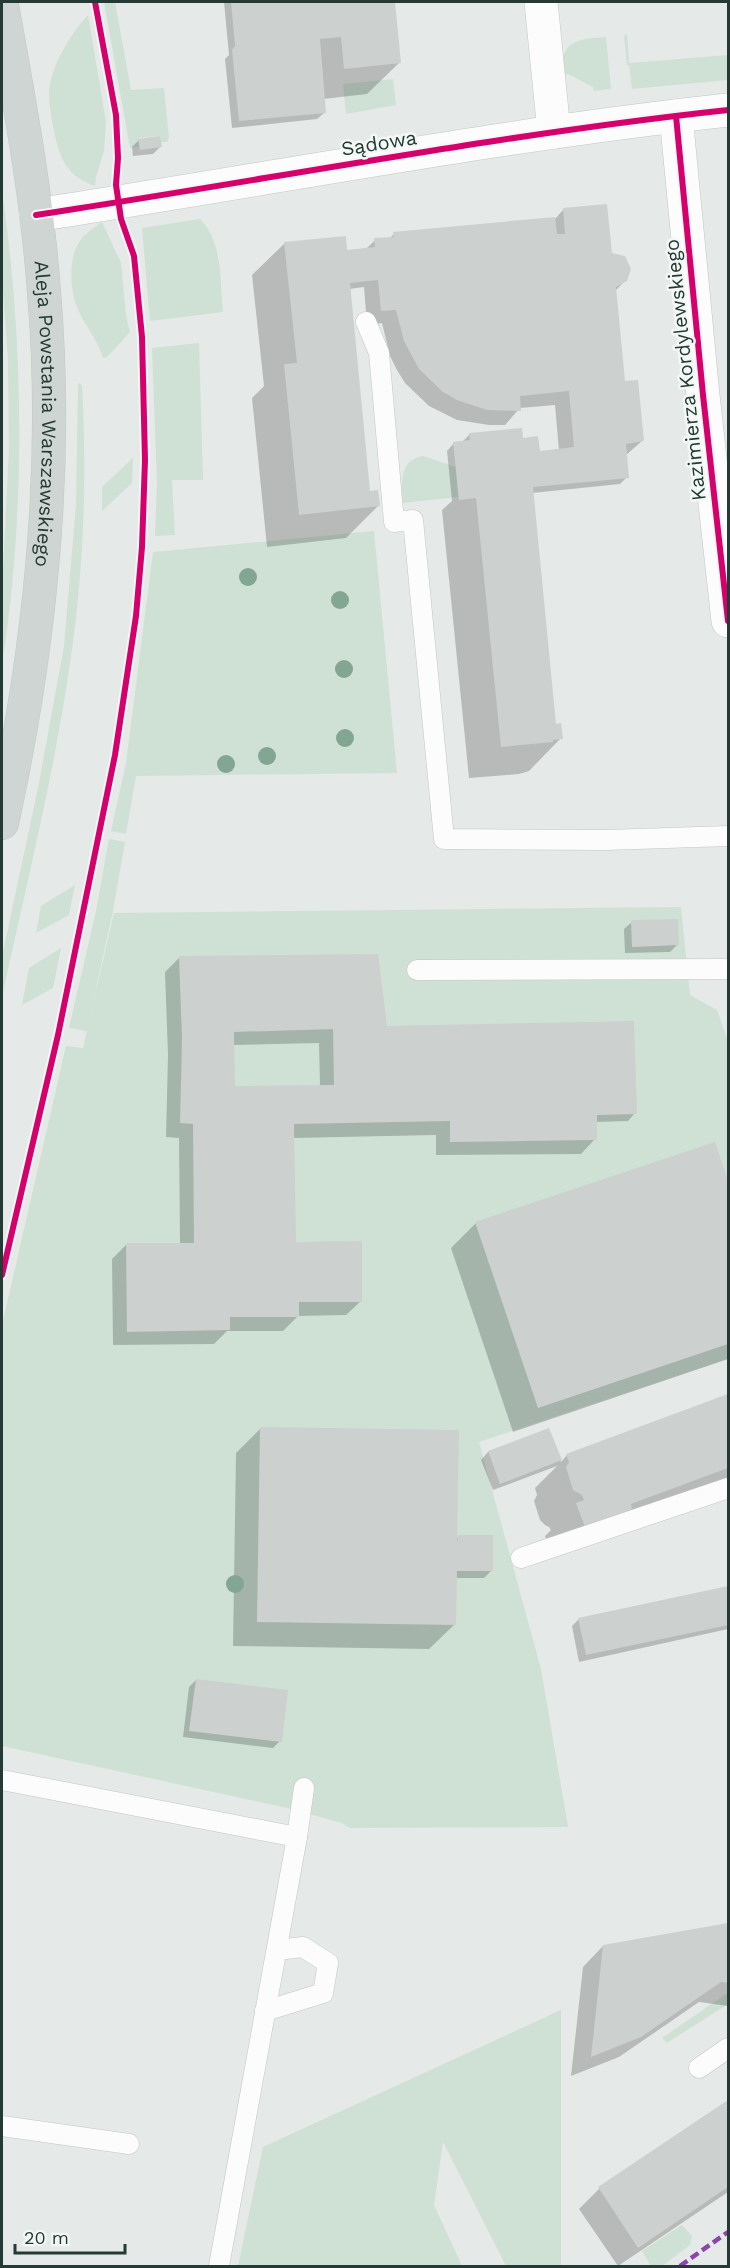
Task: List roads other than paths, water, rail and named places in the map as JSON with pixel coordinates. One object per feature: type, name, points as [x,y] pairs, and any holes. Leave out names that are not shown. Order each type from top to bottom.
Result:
[{"type":"main road","name":"Aleja Powstania Warszawskiego","points":[[2,5],[22,117],[44,292],[48,495],[35,640],[2,823]]},
{"type":"street","points":[[541,2],[554,132]]},
{"type":"street","name":"Sądowa","points":[[36,214],[554,132],[729,110]]},
{"type":"street","name":"Kazimierza Kordylewskiego","points":[[676,116],[704,406],[729,621]]},
{"type":"lane","points":[[366,322],[379,353],[394,522],[413,520],[444,839],[606,840],[729,836]]},
{"type":"lane","points":[[417,970],[729,969]]},
{"type":"lane","points":[[521,1558],[729,1488]]},
{"type":"lane","points":[[2,1780],[297,1837]]},
{"type":"lane","points":[[219,2266],[266,2012],[304,1788]]},
{"type":"lane","points":[[266,2012],[323,1993],[328,1963],[303,1947],[276,1950]]},
{"type":"lane","points":[[699,2068],[729,2048]]},
{"type":"lane","points":[[2,2126],[129,2144]]}]
